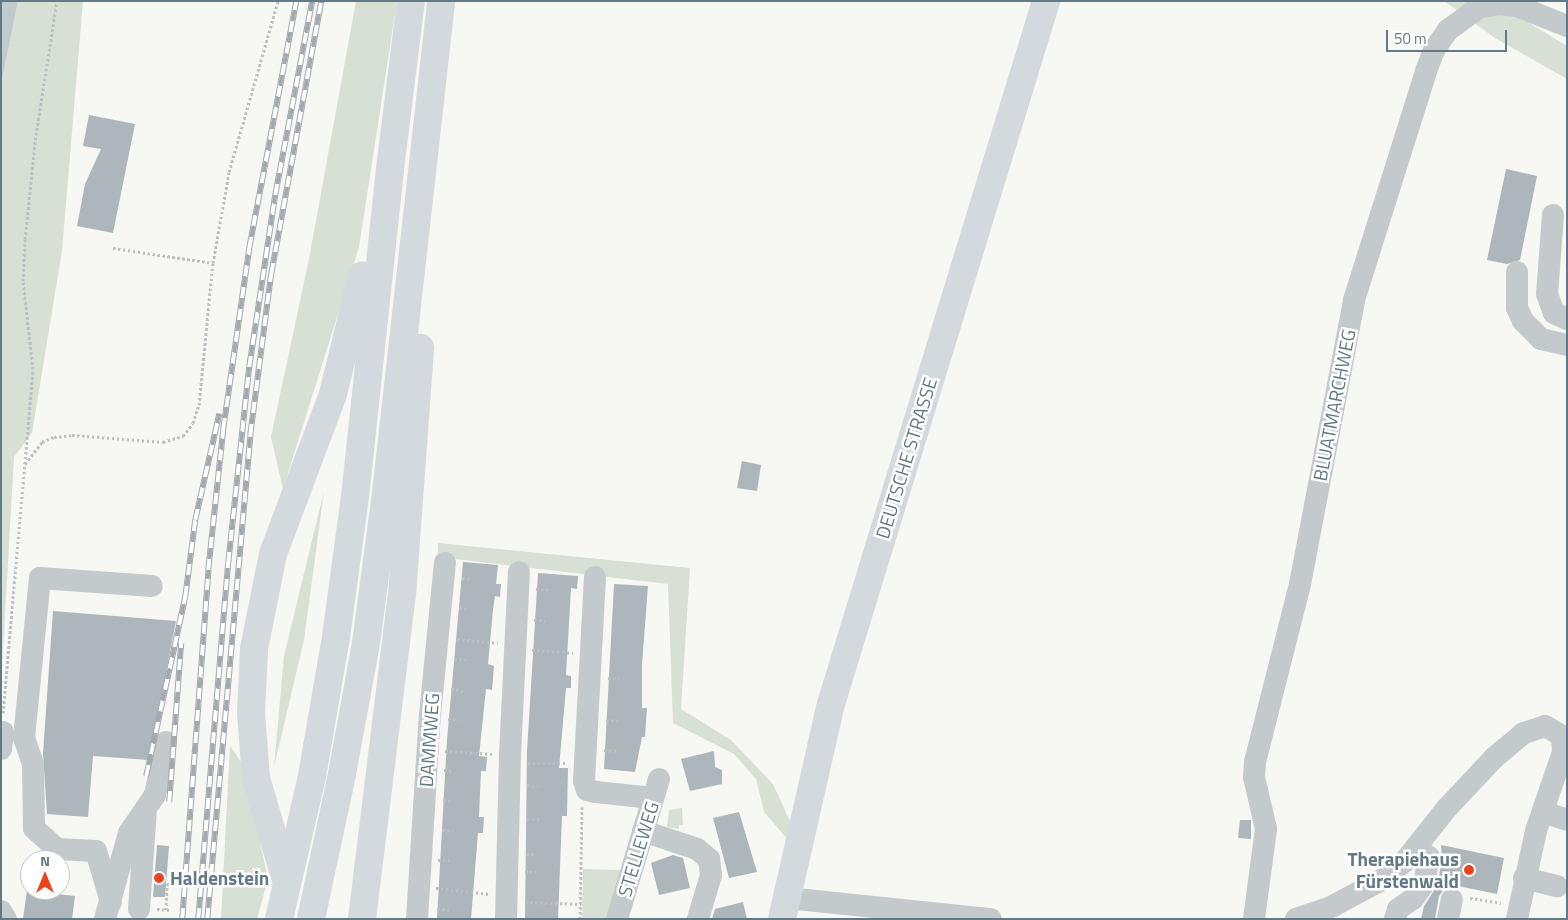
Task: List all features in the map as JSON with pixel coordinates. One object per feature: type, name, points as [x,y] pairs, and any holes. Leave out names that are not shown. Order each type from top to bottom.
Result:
[{"type":"main road","points":[[279,919],[312,776],[336,637],[364,425],[398,96],[411,1]]},
{"type":"main road","points":[[310,919],[342,774],[366,643],[388,474],[434,50],[441,1]]},
{"type":"main road","name":"DEUTSCHE STRASSE","points":[[785,908],[833,696],[1046,1]]},
{"type":"main road","points":[[362,919],[402,595],[433,181],[434,50]]},
{"type":"main road","points":[[299,919],[264,811],[256,778],[251,722],[258,620],[273,554],[343,362],[359,298],[374,189],[398,96]]},
{"type":"street","name":"BLUATMARCHWEG","points":[[1254,919],[1266,829],[1254,777],[1255,762],[1300,584],[1354,300],[1426,71],[1434,50],[1448,30],[1478,8],[1498,4],[1518,6],[1567,26]]},
{"type":"street","points":[[1553,216],[1548,294],[1554,313],[1567,319]]},
{"type":"street","points":[[1517,272],[1518,308],[1523,321],[1541,338],[1567,345]]},
{"type":"street","name":"DAMMWEG","points":[[417,919],[421,887],[427,750],[445,562]]},
{"type":"street","points":[[506,905],[514,647],[519,572]]},
{"type":"street","points":[[587,790],[585,764],[595,577]]},
{"type":"street","points":[[108,910],[96,851],[57,849],[34,828],[33,764],[24,738],[40,578],[152,586]]},
{"type":"street","points":[[1296,919],[1333,906],[1371,887],[1395,871],[1416,848],[1447,808],[1510,744],[1539,727],[1564,730],[1561,758],[1524,878],[1517,919]]},
{"type":"street","points":[[108,910],[129,833],[155,796],[166,742]]},
{"type":"street","name":"STELLEWEG","points":[[587,790],[656,789],[617,919]]},
{"type":"street","points":[[139,908],[146,808]]},
{"type":"street","points":[[1543,812],[1567,820]]},
{"type":"street","points":[[643,831],[697,849],[709,859],[711,875],[698,919]]},
{"type":"street","points":[[1395,919],[1398,908],[1413,899],[1424,884],[1429,857],[1416,848]]},
{"type":"street","points":[[1524,878],[1557,886]]},
{"type":"street","points":[[785,908],[991,919]]},
{"type":"street","points":[[1,911],[6,919]]},
{"type":"path","points":[[2,740],[20,484],[25,464],[33,369],[23,282],[25,239],[36,135],[57,1]]},
{"type":"path","points":[[25,464],[42,442],[54,437],[72,435],[163,442],[183,436],[199,405],[214,263],[238,133],[278,1]]},
{"type":"path","points":[[112,248],[214,263]]},
{"type":"path","points":[[438,638],[591,654]]},
{"type":"path","points":[[427,750],[510,759],[585,764]]},
{"type":"path","points":[[580,919],[582,804],[587,790]]},
{"type":"path","points":[[166,910],[168,884],[181,885]]},
{"type":"path","points":[[421,887],[506,905],[581,904]]},
{"type":"shaded area","points":[[1,1],[18,1],[1,85]]},
{"type":"shaded area","points":[[18,1],[83,1],[62,251],[32,433],[14,457],[1,685],[1,85]]},
{"type":"shaded area","points":[[356,1],[397,1],[359,247],[283,489],[271,437],[309,259]]},
{"type":"shaded area","points":[[1444,1],[1493,1],[1567,46],[1567,79],[1495,38]]},
{"type":"shaded area","points":[[324,491],[304,640],[274,767],[284,656]]},
{"type":"shaded area","points":[[438,543],[690,568],[681,709],[731,740],[773,784],[794,830],[790,842],[764,812],[756,779],[734,754],[673,723],[668,584],[438,557]]},
{"type":"shaded area","points":[[230,746],[244,766],[268,879],[257,919],[221,919]]},
{"type":"shaded area","points":[[682,808],[683,825],[679,825],[679,829],[667,827],[669,810]]},
{"type":"shaded area","points":[[583,869],[620,870],[607,919],[582,919]]},
{"type":"building","points":[[89,115],[135,124],[113,233],[77,226],[85,184],[101,149],[83,146]]},
{"type":"building","points":[[1506,169],[1537,176],[1520,260],[1507,264],[1487,260]]},
{"type":"building","points":[[742,461],[761,465],[757,491],[737,488]]},
{"type":"building","points":[[463,562],[498,565],[496,584],[501,584],[500,597],[495,596],[493,610],[488,664],[494,666],[492,690],[486,689],[479,756],[487,757],[486,771],[481,771],[479,817],[484,817],[483,833],[478,833],[471,919],[437,919],[447,740]]},
{"type":"building","points":[[538,573],[578,576],[577,589],[571,588],[566,675],[571,676],[571,688],[566,688],[559,768],[568,768],[567,816],[562,816],[558,919],[525,919],[527,751]]},
{"type":"building","points":[[614,584],[648,586],[642,664],[642,708],[647,708],[645,737],[642,737],[635,772],[604,769]]},
{"type":"building","points":[[53,611],[176,621],[149,760],[93,756],[88,817],[47,814],[43,753]]},
{"type":"building","points":[[714,751],[715,767],[722,770],[722,784],[690,791],[681,759]]},
{"type":"building","points":[[739,812],[757,872],[729,878],[713,818]]},
{"type":"building","points":[[1240,820],[1251,820],[1251,839],[1238,838]]},
{"type":"building","points":[[157,845],[169,846],[165,897],[153,897]]},
{"type":"building","name":"Therapiehaus Fürstenwald","points":[[1441,845],[1504,858],[1497,894],[1448,884],[1439,896],[1435,919],[1421,919],[1424,906],[1437,886],[1442,859]]},
{"type":"building","points":[[673,855],[683,858],[690,888],[659,895],[651,863]]},
{"type":"building","points":[[70,895],[75,896],[72,919],[23,919],[26,900],[70,900]]},
{"type":"building","points":[[743,902],[747,919],[712,919],[715,909]]},
{"type":"railway","points":[[182,919],[208,570],[223,429],[249,248],[296,1]]},
{"type":"railway","points":[[198,919],[228,563],[249,367],[275,195],[312,1]]},
{"type":"railway","points":[[207,919],[250,435],[271,274],[321,1]]},
{"type":"railway","points":[[146,776],[185,597],[195,520],[219,414]]},
{"type":"railway","points":[[169,802],[181,643]]},
{"type":"place","name":"Therapiehaus Fürstenwald","points":[[1469,870]]},
{"type":"place","name":"Haldenstein","points":[[159,878]]}]
